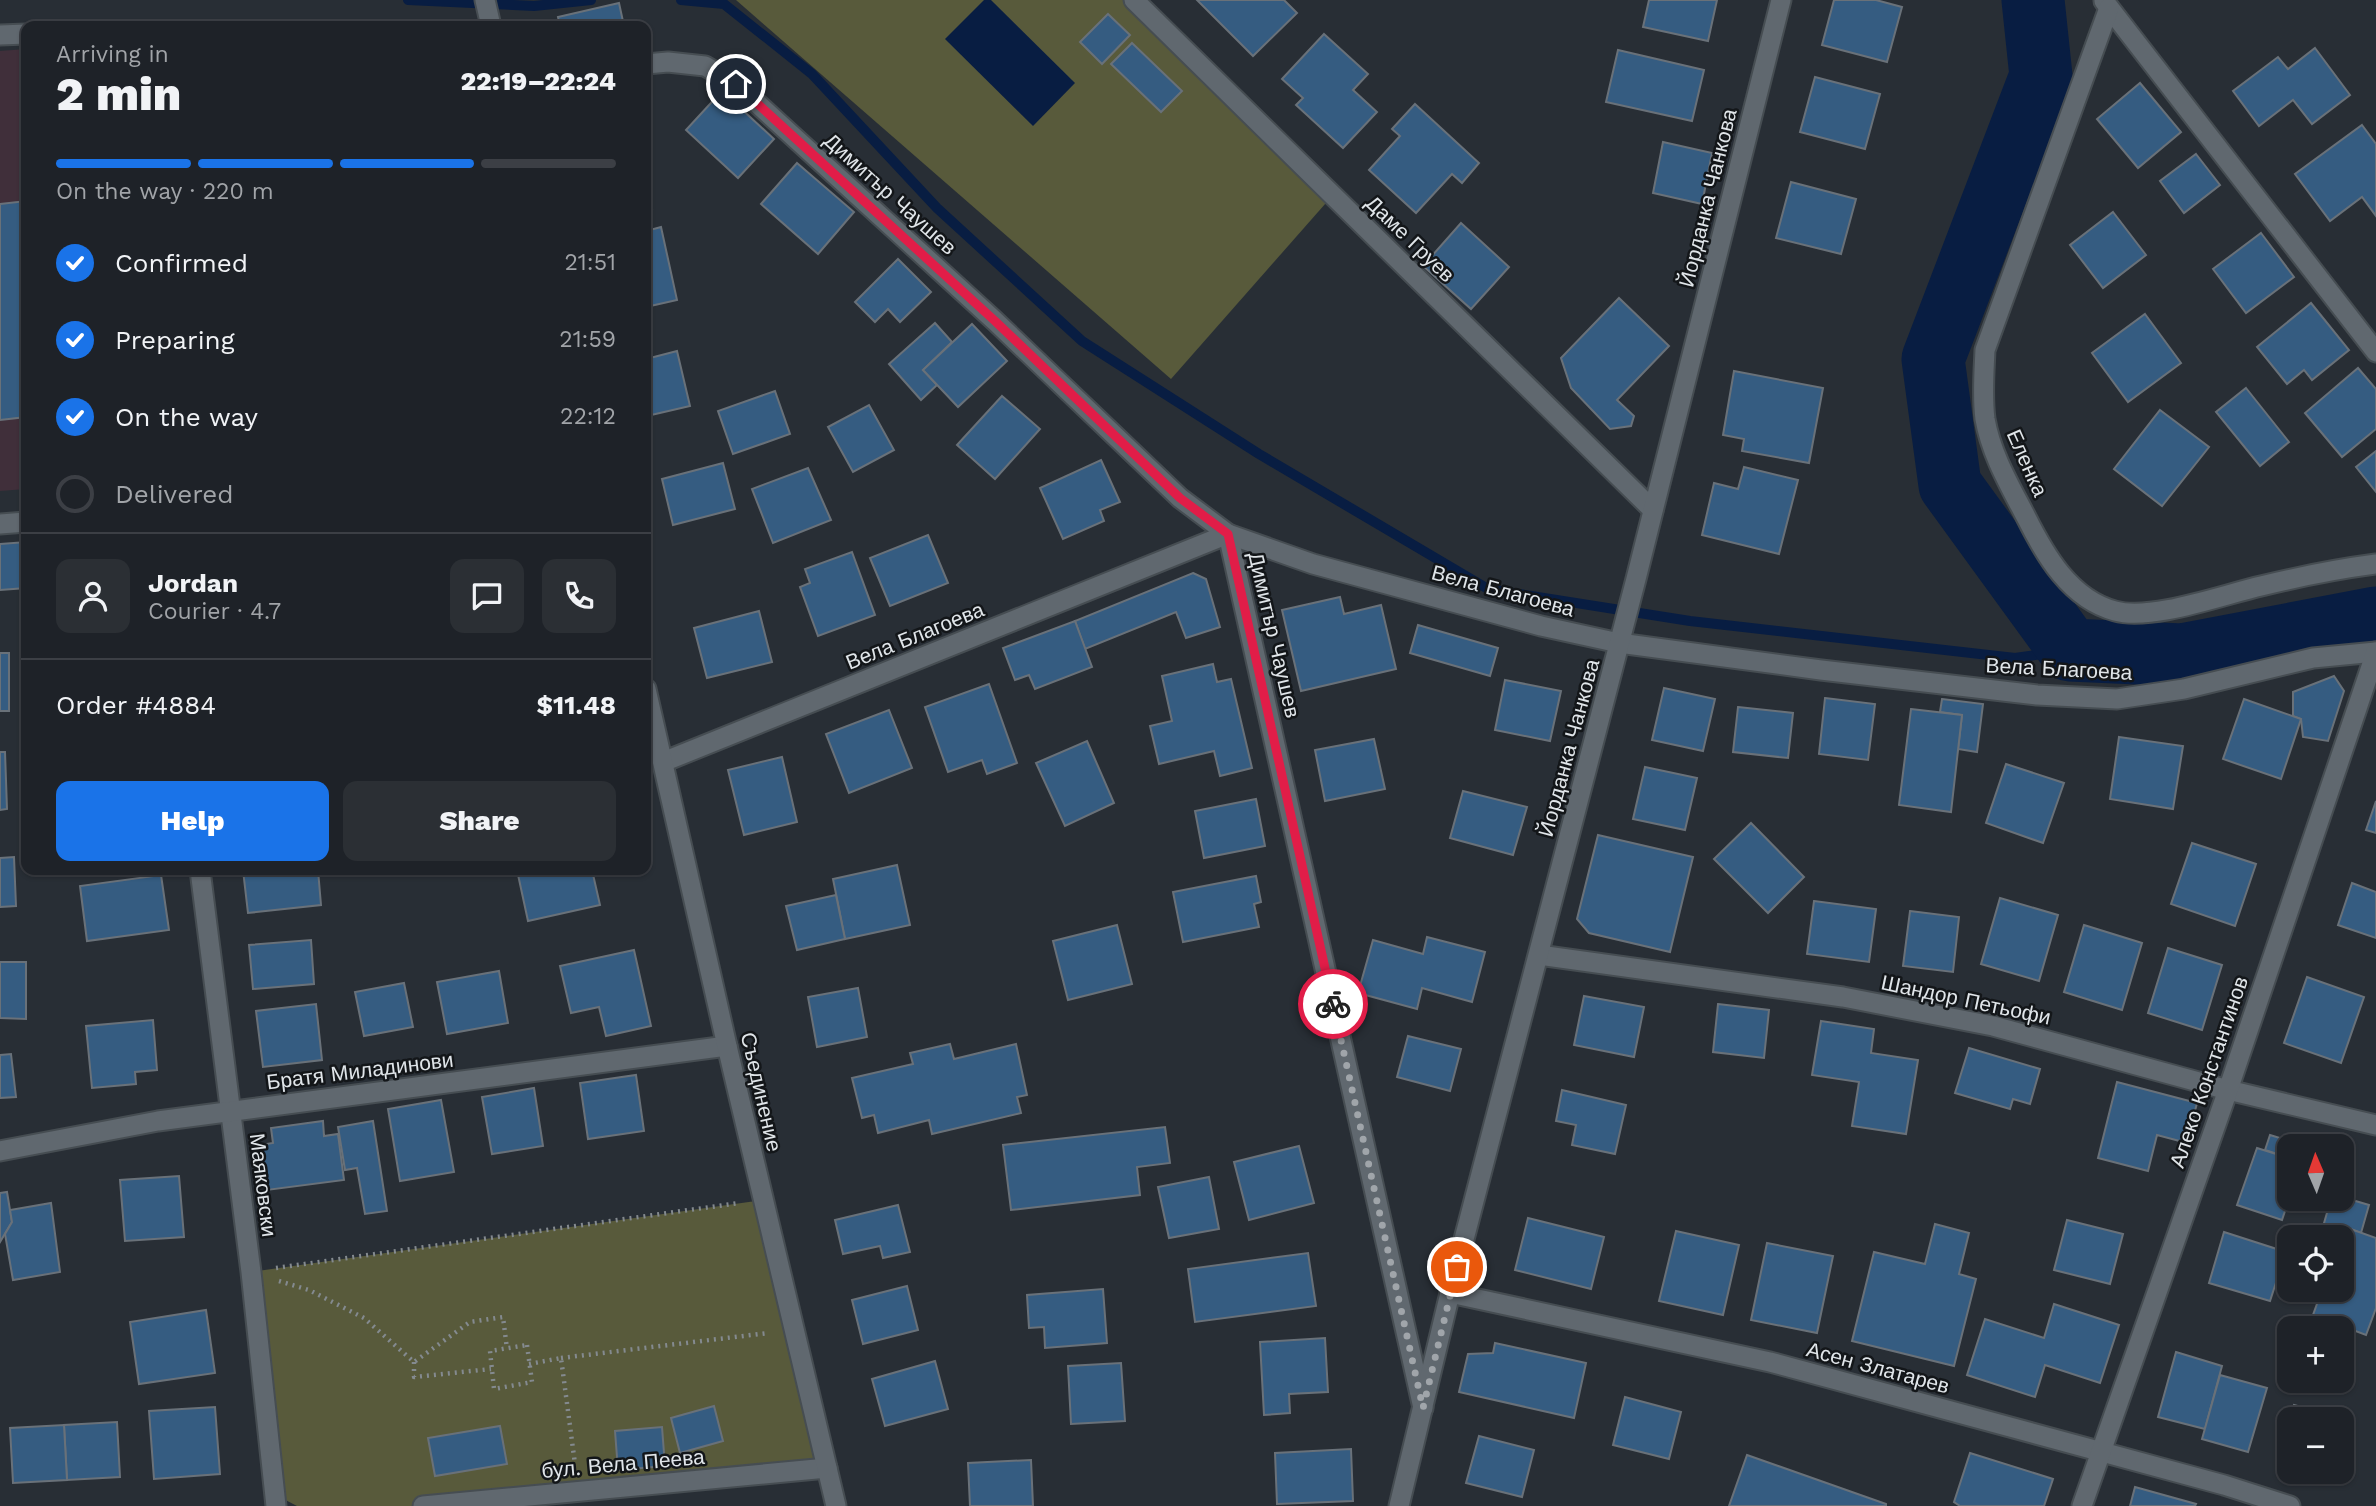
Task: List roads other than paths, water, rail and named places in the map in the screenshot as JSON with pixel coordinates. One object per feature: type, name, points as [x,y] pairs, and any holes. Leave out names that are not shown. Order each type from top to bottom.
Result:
[{"type":"street","points":[[485,0],[490,21]]},
{"type":"street","name":"Йорданка Чанкова","points":[[1399,1506],[1450,1293],[1626,621],[1781,0]]},
{"type":"street","name":"Даме Груев","points":[[1142,3],[1653,510]]},
{"type":"street","name":"Еленка","points":[[2106,4],[2376,352]]},
{"type":"street","name":"Еленка","points":[[2106,4],[1985,350],[1985,420],[1996,457],[2029,523],[2061,575],[2088,599],[2116,611],[2150,613],[2264,585],[2376,564]]},
{"type":"street","points":[[0,35],[21,34]]},
{"type":"street","name":"Димитър Чаушев","points":[[651,64],[668,62],[705,66],[736,84],[995,321],[1180,498],[1228,534],[1423,1408]]},
{"type":"street","points":[[0,524],[21,522]]},
{"type":"street","name":"Вела Благоева","points":[[663,762],[1228,534],[1313,564],[1541,626],[1619,643],[2037,695],[2117,699],[2184,689],[2313,658],[2376,652]]},
{"type":"street","name":"Алеко Константинов","points":[[2082,1506],[2228,1090],[2376,652]]},
{"type":"street","name":"Съединение","points":[[651,710],[836,1506]]},
{"type":"street","name":"Маяковски","points":[[201,875],[251,1272],[276,1506]]},
{"type":"street","name":"Шандор Петьофи","points":[[1539,955],[1843,998],[1993,1026],[2228,1090],[2376,1125]]},
{"type":"street","name":"Братя Миладинови","points":[[0,1151],[158,1121],[727,1046]]},
{"type":"street","name":"Асен Златарев","points":[[1450,1293],[1770,1362],[2224,1485],[2290,1506]]},
{"type":"street","name":"бул. Вела Пеева","points":[[423,1506],[535,1500],[579,1491],[827,1468]]},
{"type":"water","points":[[984,0],[991,0],[1075,83],[1033,126],[945,39]]},
{"type":"waterway","points":[[408,0],[534,6],[591,0]]},
{"type":"waterway","points":[[681,0],[724,4],[812,74],[937,208],[1082,341],[1259,454],[1488,589],[1690,621],[2015,658],[2070,650]]},
{"type":"waterway","points":[[2033,0],[2041,76],[1933,359],[1950,485],[2070,650],[2182,655],[2376,618]]}]
